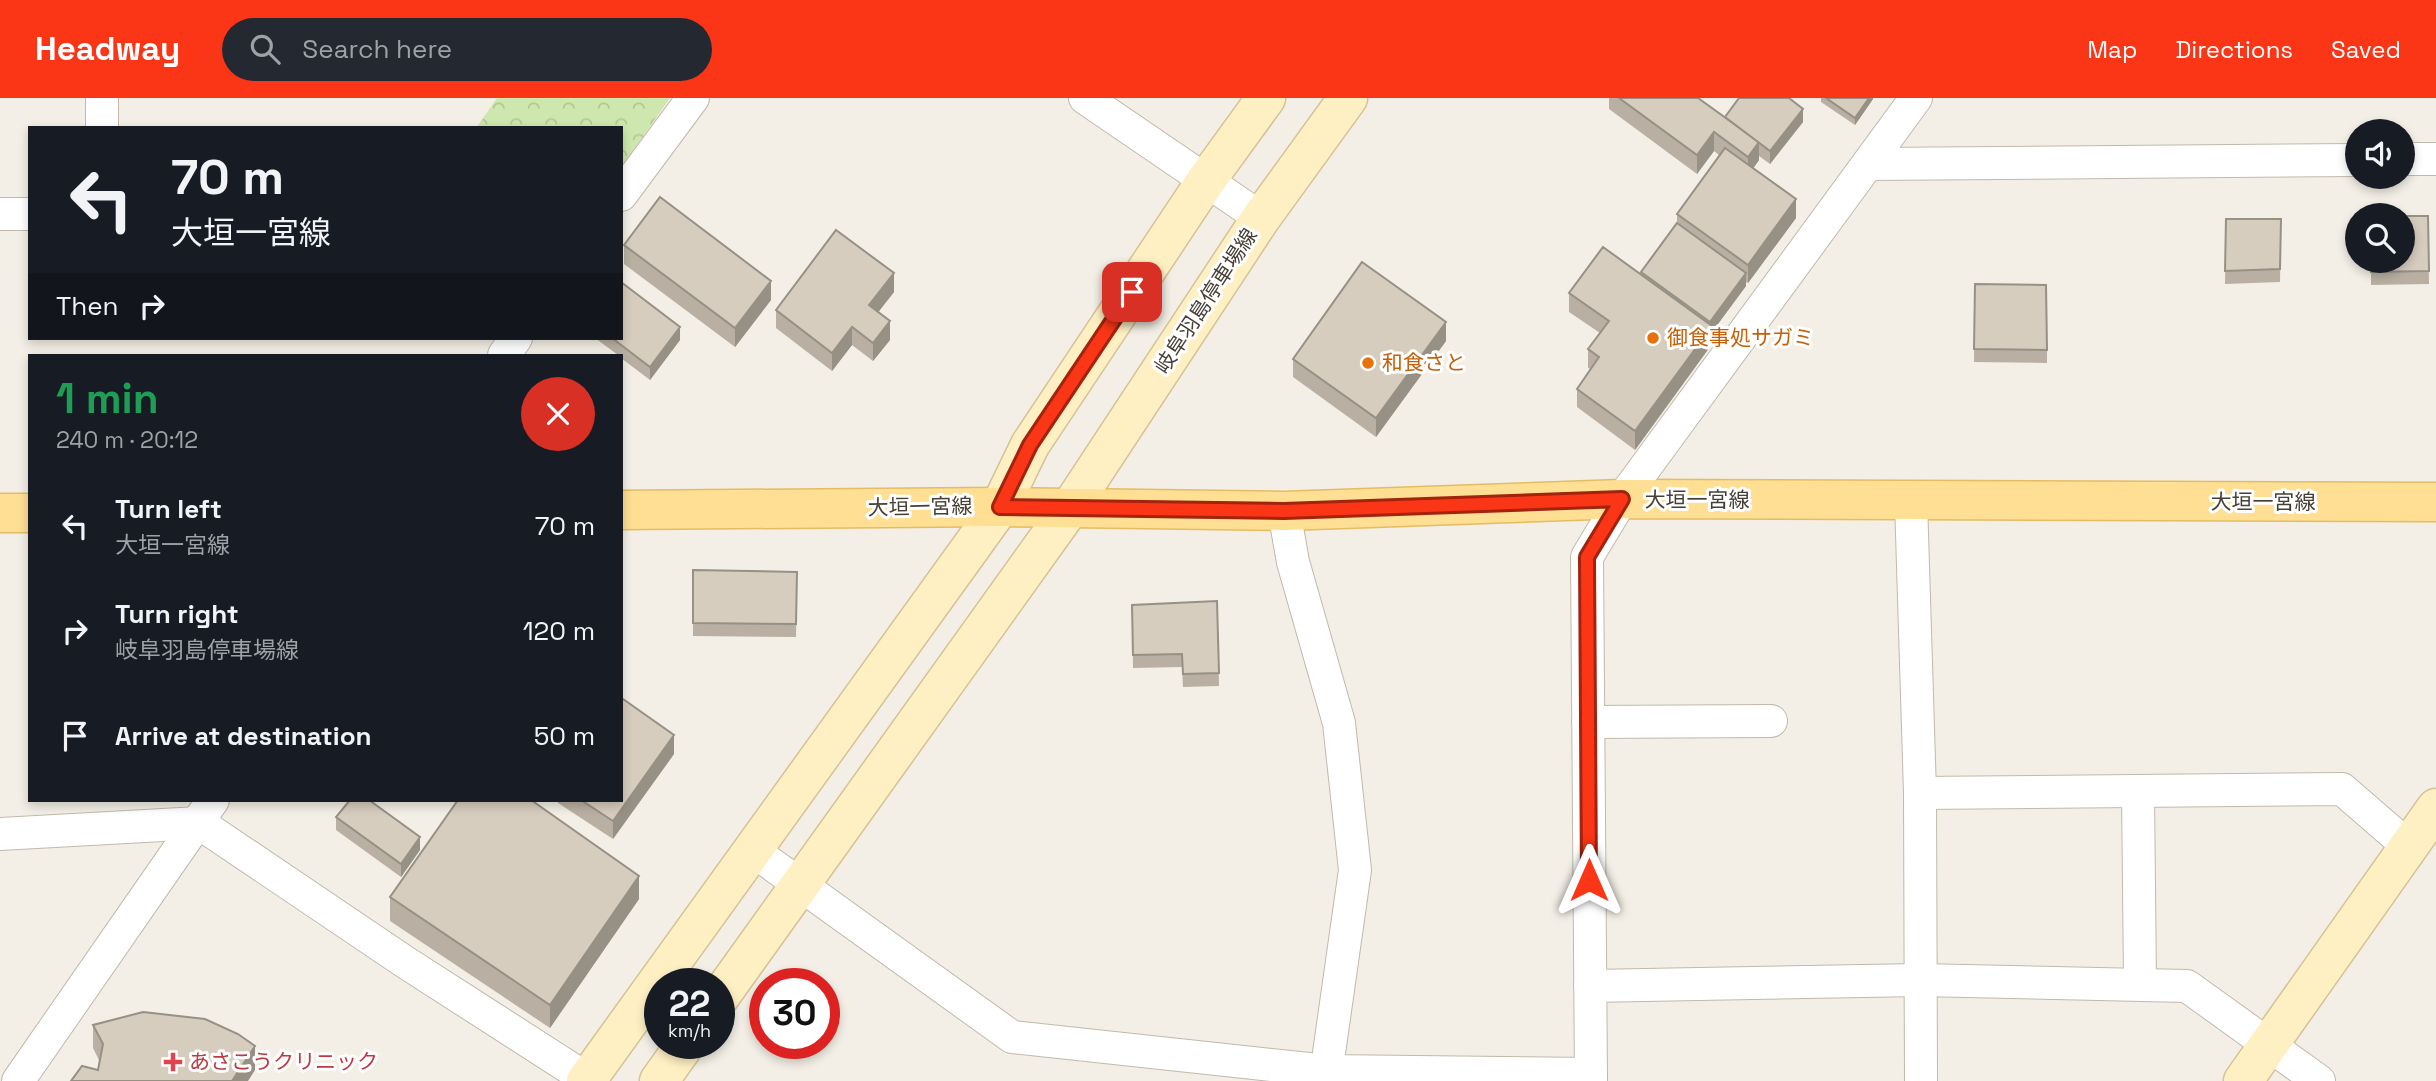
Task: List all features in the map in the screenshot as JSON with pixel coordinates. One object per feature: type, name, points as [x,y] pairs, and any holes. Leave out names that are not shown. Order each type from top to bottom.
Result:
[{"type":"main road","name":"大垣一宮線","points":[[623,510],[1000,507],[1284,511],[1622,499],[2436,502]]},
{"type":"main road","points":[[0,513],[28,513]]},
{"type":"street","points":[[102,98],[102,126]]},
{"type":"street","points":[[623,192],[693,98]]},
{"type":"street","points":[[1085,98],[1261,218]]},
{"type":"street","points":[[0,834],[206,811],[405,962],[588,1080],[1000,507],[1030,445],[1205,182],[1266,98]]},
{"type":"street","name":"岐阜羽島停車場線","points":[[735,976],[1070,508],[1261,218],[1348,98]]},
{"type":"street","points":[[752,850],[1012,1037],[1326,1076],[1591,1078],[1587,557],[1622,499],[1916,98]]},
{"type":"street","points":[[2415,159],[2436,159]]},
{"type":"street","points":[[1870,164],[2345,160]]},
{"type":"street","points":[[0,214],[28,214]]},
{"type":"street","points":[[504,354],[514,340]]},
{"type":"street","points":[[1911,500],[1920,793],[1922,1081]]},
{"type":"street","points":[[1284,511],[1293,562],[1339,723],[1355,870],[1326,1076]]},
{"type":"street","points":[[1588,722],[1771,721]]},
{"type":"street","points":[[1920,793],[2342,789],[2409,846]]},
{"type":"street","points":[[2138,791],[2140,984]]},
{"type":"street","points":[[2244,1081],[2436,808]]},
{"type":"street","points":[[18,1081],[206,811]]},
{"type":"street","points":[[1590,986],[1920,980],[2187,986],[2319,1081]]},
{"type":"street","points":[[659,1081],[675,1059]]},
{"type":"green space","points":[[497,98],[670,98],[623,165],[623,126],[477,126]]},
{"type":"building","points":[[1619,98],[1698,98],[1759,142],[1748,157],[1714,132],[1697,155]]},
{"type":"building","points":[[1739,98],[1789,98],[1803,109],[1770,151],[1725,117]]},
{"type":"building","points":[[1826,98],[1869,98],[1855,118]]},
{"type":"building","points":[[1725,148],[1796,199],[1748,265],[1677,214]]},
{"type":"building","points":[[660,197],[771,281],[735,328],[624,245]]},
{"type":"building","points":[[2415,216],[2428,216],[2429,271],[2415,271]]},
{"type":"building","points":[[2226,219],[2281,219],[2280,269],[2225,271]]},
{"type":"building","points":[[1677,223],[1746,273],[1710,322],[1641,272]]},
{"type":"building","points":[[836,230],[894,273],[869,305],[890,321],[873,343],[852,327],[832,353],[776,310]]},
{"type":"building","points":[[1603,247],[1712,326],[1635,431],[1577,389],[1599,357],[1588,349],[1609,321],[1569,293]]},
{"type":"building","points":[[1362,262],[1446,322],[1376,418],[1293,359]]},
{"type":"building","points":[[623,284],[680,327],[650,367],[615,340],[623,340]]},
{"type":"building","points":[[1975,284],[2046,285],[2047,350],[1974,349]]},
{"type":"building","points":[[693,570],[797,572],[796,624],[693,623]]},
{"type":"building","points":[[1217,601],[1219,673],[1183,674],[1182,654],[1133,655],[1132,605]]},
{"type":"building","points":[[623,699],[674,735],[613,821],[584,802],[623,802]]},
{"type":"building","points":[[348,802],[372,802],[420,837],[401,864],[336,817]]},
{"type":"building","points":[[457,802],[534,802],[639,876],[550,1005],[390,897]]},
{"type":"building","points":[[143,1012],[205,1019],[238,1034],[255,1046],[232,1081],[71,1081],[82,1066],[98,1070],[103,1044],[93,1025]]},
{"type":"place","name":"御食事処サガミ","points":[[1653,338]]},
{"type":"place","name":"和食さと","points":[[1368,363]]},
{"type":"place","name":"あさこうクリニック","points":[[173,1062]]},
{"type":"route","points":[[1132,292],[1030,445],[1000,507],[1284,511],[1622,499],[1587,557],[1589,880]]}]
